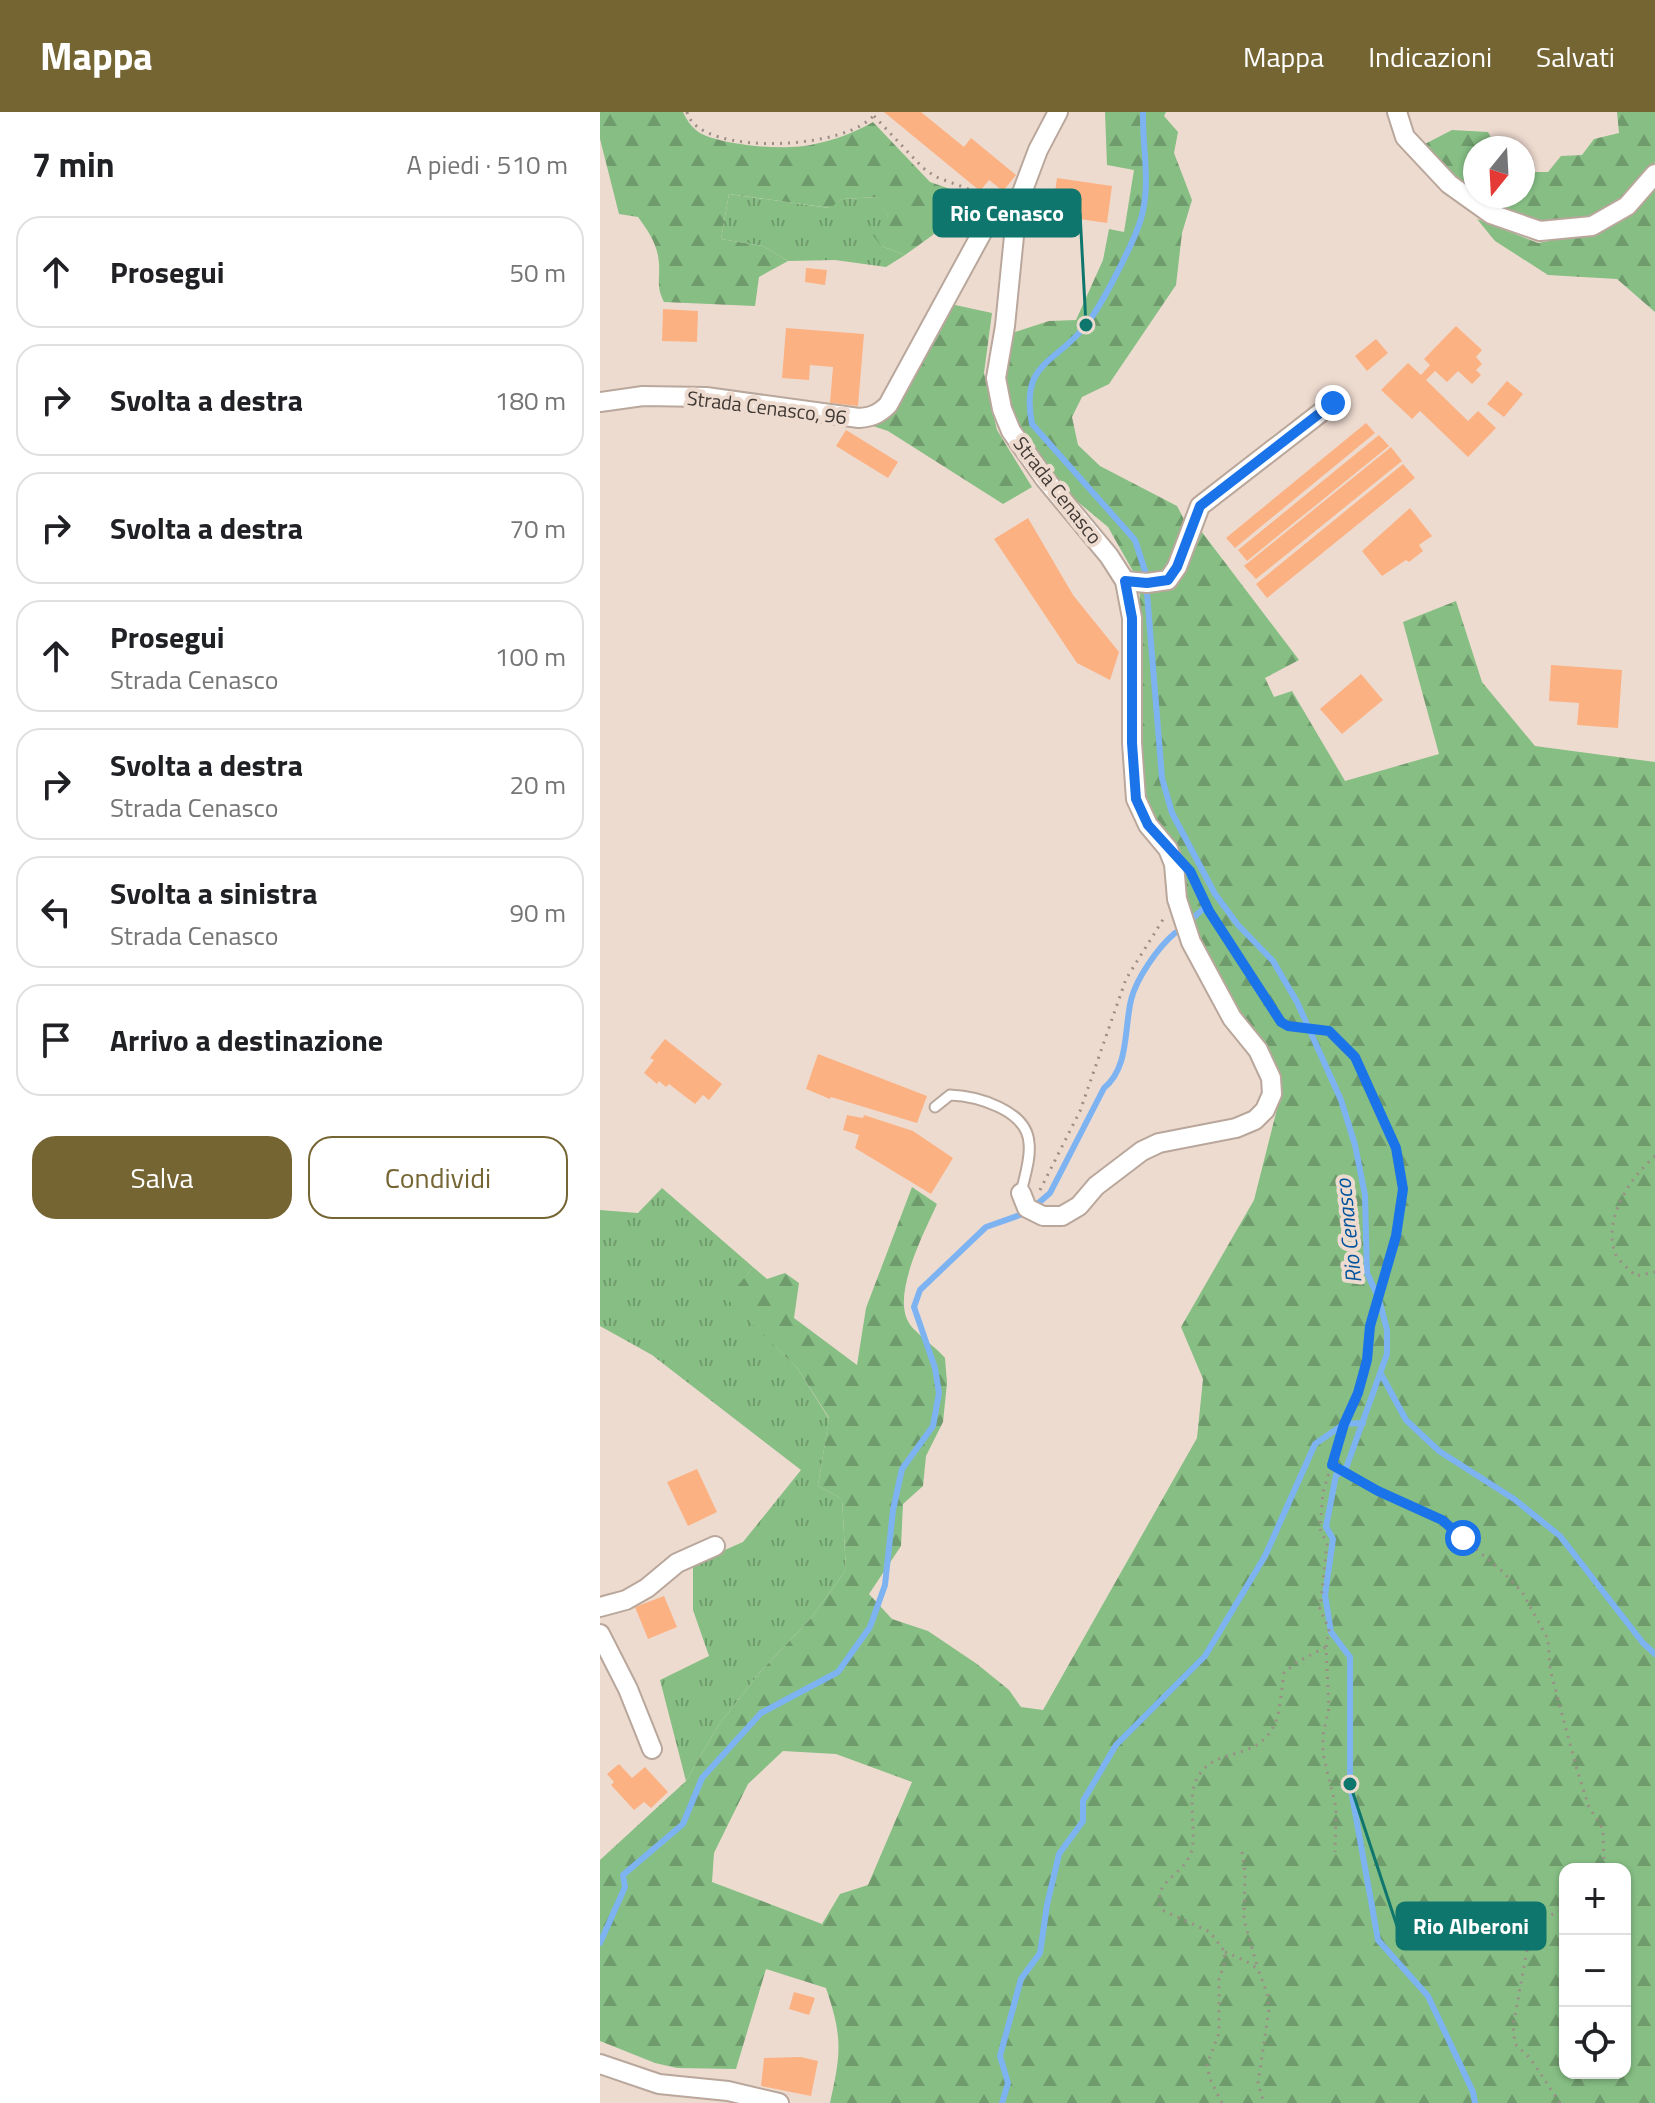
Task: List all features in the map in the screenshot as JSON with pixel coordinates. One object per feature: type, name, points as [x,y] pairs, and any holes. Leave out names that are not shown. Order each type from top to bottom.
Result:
[{"type":"street","name":"Strada Cenasco","points":[[1023,1197],[1027,1208],[1043,1216],[1062,1216],[1079,1206],[1096,1186],[1142,1151],[1159,1143],[1236,1128],[1255,1120],[1265,1110],[1272,1094],[1271,1078],[1258,1050],[1232,1018],[1201,961],[1180,914],[1174,864],[1168,849],[1148,825],[1136,799],[1132,743],[1132,618],[1125,581],[1109,556],[1045,479],[1011,431],[1002,409],[996,378],[1005,326],[1009,203],[1058,112]]},
{"type":"street","points":[[1397,112],[1405,137],[1449,184],[1491,214],[1540,231],[1592,226],[1627,206],[1655,174]]},
{"type":"street","name":"Strada Cenasco, 96","points":[[600,402],[643,396],[706,397],[859,418],[881,413],[963,264],[1009,203]]},
{"type":"street","points":[[1125,581],[1147,583],[1168,580],[1177,567],[1200,506],[1333,403]]},
{"type":"street","points":[[600,1607],[626,1600],[647,1588],[677,1563],[715,1546]]},
{"type":"street","points":[[600,1634],[628,1689],[652,1749]]},
{"type":"street","points":[[600,2064],[659,2084],[728,2091],[779,2103]]},
{"type":"lane","points":[[935,1107],[950,1095],[973,1096],[1016,1118],[1026,1130],[1030,1144],[1023,1197]]},
{"type":"path","points":[[687,112],[689,120],[702,132],[733,140],[781,143],[813,142],[858,129],[875,114],[923,168],[936,177],[1009,203]]},
{"type":"path","points":[[1194,880],[1209,911],[1281,1022],[1288,1026],[1329,1031],[1355,1057],[1396,1148],[1403,1189],[1396,1236],[1370,1326],[1367,1360],[1323,1492],[1320,1529],[1327,1544],[1320,1609],[1329,1629],[1326,1647],[1329,1708],[1323,1735],[1323,1754],[1336,1807],[1335,1852]]},
{"type":"path","points":[[1023,1197],[1037,1196],[1080,1111],[1126,979],[1177,899]]},
{"type":"path","points":[[1655,1156],[1637,1173],[1612,1221],[1615,1255],[1636,1276],[1655,1272]]},
{"type":"path","points":[[1332,1465],[1378,1491],[1442,1520],[1522,1592],[1548,1639],[1550,1669],[1577,1770],[1589,1807],[1603,1829],[1604,1863]]},
{"type":"path","points":[[1222,2103],[1207,2065],[1219,2033],[1219,1979],[1225,1952],[1210,1932],[1201,1925],[1162,1910],[1157,1898],[1159,1890],[1184,1866],[1192,1850],[1193,1787],[1203,1769],[1232,1754],[1256,1747],[1276,1721],[1284,1673],[1297,1662],[1326,1647]]},
{"type":"path","points":[[1242,1852],[1245,1872],[1244,1920],[1269,2009],[1258,2083],[1264,2103]]},
{"type":"path","points":[[1559,1912],[1539,1920],[1529,1940],[1513,2026],[1515,2044],[1530,2058],[1560,2103]]},
{"type":"path","points":[[1225,1952],[1258,1969]]},
{"type":"green space","points":[[600,112],[683,112],[691,125],[704,135],[743,145],[774,147],[823,142],[873,122],[930,182],[976,198],[944,227],[905,255],[881,246],[872,234],[888,217],[878,197],[842,199],[830,208],[729,194],[721,239],[763,246],[788,261],[759,277],[755,306],[664,302],[659,287],[657,251],[652,239],[638,217],[619,214],[600,139]]},
{"type":"green space","points":[[1105,112],[1166,112],[1164,116],[1178,132],[1174,153],[1192,200],[1182,233],[1176,285],[1109,384],[1082,397],[1072,417],[1078,445],[1100,466],[1177,506],[1186,523],[1165,575],[1139,577],[1134,573],[1108,527],[1066,492],[1017,431],[1008,411],[1003,376],[1009,334],[1049,321],[1076,320],[1103,260],[1109,229],[1124,232],[1134,170],[1107,165]]},
{"type":"green space","points":[[1617,112],[1655,112],[1654,165],[1621,203],[1582,220],[1560,222],[1538,221],[1498,208],[1535,208],[1535,172],[1548,172],[1561,156],[1582,155],[1594,139],[1619,133]]},
{"type":"green space","points":[[1452,130],[1488,132],[1490,136],[1463,136],[1463,185],[1421,146]]},
{"type":"green space","points":[[1655,187],[1655,312],[1617,279],[1548,275],[1495,241],[1477,219],[1538,243],[1595,232],[1630,215]]},
{"type":"green space","points":[[729,194],[829,208],[842,199],[879,197],[888,217],[881,246],[905,255],[886,267],[835,260],[788,261],[763,246],[721,239]]},
{"type":"green space","points":[[946,303],[992,313],[984,373],[997,430],[1032,487],[1003,504],[888,431],[870,425]]},
{"type":"green space","points":[[1195,523],[1299,660],[1265,678],[1274,697],[1292,691],[1345,781],[1439,754],[1403,622],[1456,601],[1482,682],[1535,746],[1655,762],[1655,2103],[830,2103],[838,2033],[826,1988],[766,1969],[736,2069],[677,2068],[655,2063],[600,2041],[600,1860],[686,1781],[718,1726],[760,1672],[811,1618],[846,1570],[842,1499],[818,1486],[829,1418],[798,1369],[727,1299],[753,1267],[767,1279],[785,1273],[799,1283],[794,1318],[857,1365],[866,1308],[912,1187],[937,1204],[918,1246],[904,1296],[909,1323],[945,1358],[947,1383],[943,1422],[926,1456],[923,1486],[903,1504],[901,1546],[869,1594],[892,1619],[928,1631],[977,1664],[1009,1690],[1021,1707],[1043,1710],[1197,1438],[1203,1379],[1181,1327],[1254,1200],[1279,1101],[1191,930],[1184,880],[1144,791],[1139,750],[1140,591],[1153,589]],"holes":[[[783,1751],[836,1754],[912,1782],[868,1885],[840,1894],[822,1924],[712,1882],[714,1853],[748,1784]]]},
{"type":"green space","points":[[662,1188],[753,1267],[728,1299],[798,1369],[829,1419],[818,1486],[842,1499],[846,1570],[811,1618],[760,1672],[718,1726],[686,1781],[660,1680],[709,1656],[693,1610],[693,1564],[743,1542],[801,1470],[652,1355],[600,1326],[600,1210],[638,1213]]},
{"type":"building","points":[[884,112],[921,112],[964,147],[971,138],[1016,175],[1003,191],[989,180],[980,191]]},
{"type":"building","points":[[1057,178],[1112,186],[1107,223],[1052,215]]},
{"type":"building","points":[[806,268],[827,270],[825,285],[805,282]]},
{"type":"building","points":[[663,309],[698,311],[697,342],[662,341]]},
{"type":"building","points":[[1456,326],[1482,350],[1476,357],[1482,364],[1476,370],[1481,375],[1472,384],[1458,371],[1447,382],[1435,371],[1426,380],[1468,421],[1478,411],[1496,428],[1468,457],[1420,411],[1412,419],[1381,390],[1408,363],[1421,375],[1430,365],[1424,359]]},
{"type":"building","points":[[786,328],[864,334],[858,406],[830,403],[833,367],[810,365],[809,380],[782,378]]},
{"type":"building","points":[[1376,339],[1388,353],[1367,371],[1355,356]]},
{"type":"building","points":[[1507,381],[1523,394],[1504,417],[1487,404]]},
{"type":"building","points":[[1366,423],[1375,433],[1235,548],[1226,538]]},
{"type":"building","points":[[846,430],[898,462],[888,478],[836,446]]},
{"type":"building","points":[[1379,435],[1389,446],[1247,561],[1238,550]]},
{"type":"building","points":[[1391,447],[1402,461],[1256,579],[1244,566]]},
{"type":"building","points":[[1403,464],[1415,478],[1267,598],[1256,584]]},
{"type":"building","points":[[1410,508],[1432,536],[1419,545],[1423,551],[1382,576],[1362,551]]},
{"type":"building","points":[[1028,518],[1073,595],[1119,652],[1110,680],[1077,663],[994,539]]},
{"type":"building","points":[[1551,665],[1622,670],[1618,728],[1577,725],[1579,703],[1549,701]]},
{"type":"building","points":[[1361,674],[1383,700],[1342,734],[1320,709]]},
{"type":"building","points":[[665,1039],[722,1084],[709,1100],[703,1095],[695,1104],[669,1084],[666,1087],[659,1081],[657,1084],[644,1073],[654,1060],[650,1058]]},
{"type":"building","points":[[818,1054],[927,1096],[917,1123],[830,1099],[806,1089]]},
{"type":"building","points":[[847,1115],[863,1118],[864,1115],[913,1131],[953,1158],[931,1194],[855,1148],[859,1135],[843,1130]]},
{"type":"building","points":[[697,1469],[717,1512],[688,1526],[667,1482]]},
{"type":"building","points":[[664,1596],[677,1627],[648,1639],[635,1607]]},
{"type":"building","points":[[619,1764],[632,1778],[645,1767],[668,1792],[651,1808],[644,1802],[634,1810],[611,1785],[614,1782],[607,1774]]},
{"type":"building","points":[[794,1992],[815,1998],[809,2015],[789,2009]]},
{"type":"building","points":[[801,2057],[818,2061],[811,2096],[761,2086],[764,2058]]},
{"type":"waterway","name":"Rio Cenasco","points":[[1143,112],[1146,167],[1144,208],[1140,222],[1093,316],[1036,376],[1030,403],[1032,424],[1135,540],[1146,574]]},
{"type":"waterway","name":"Rio Cenasco","points":[[1147,593],[1162,778],[1172,813],[1215,894],[1238,925],[1273,961],[1297,1002],[1341,1100],[1355,1145],[1365,1195],[1367,1273],[1379,1299],[1387,1330],[1387,1354],[1345,1471],[1336,1475],[1326,1527],[1333,1539],[1325,1595],[1331,1632],[1350,1657],[1350,1784],[1378,1940],[1428,1996],[1473,2092],[1475,2103]]},
{"type":"waterway","points":[[1194,917],[1203,909]]},
{"type":"waterway","points":[[1035,1206],[1050,1193],[1104,1088],[1118,1070],[1134,992],[1148,964],[1175,933]]},
{"type":"waterway","points":[[600,1943],[625,1887],[623,1875],[683,1824],[702,1778],[761,1713],[838,1672],[870,1627],[885,1585],[893,1510],[902,1469],[933,1426],[939,1393],[935,1368],[914,1307],[920,1290],[986,1227],[1020,1215]]},
{"type":"waterway","name":"Rio Cenasco","points":[[1381,1374],[1406,1420],[1439,1451],[1514,1499],[1560,1536],[1643,1643],[1655,1654]]},
{"type":"waterway","points":[[1002,2103],[1008,2083],[1000,2056],[1021,1979],[1040,1953],[1059,1854],[1083,1821],[1083,1801],[1116,1745],[1205,1656],[1265,1556],[1315,1444],[1344,1424],[1363,1423]]},
{"type":"place","name":"Rio Cenasco","points":[[1086,325]]},
{"type":"place","name":"Rio Alberoni","points":[[1350,1784]]},
{"type":"route","points":[[1333,403],[1200,506],[1177,567],[1168,580],[1147,583],[1125,581],[1132,618],[1132,743],[1136,799],[1148,825],[1190,871],[1209,911],[1281,1022],[1288,1026],[1329,1031],[1355,1057],[1377,1102],[1396,1148],[1403,1189],[1396,1236],[1370,1326],[1367,1360],[1332,1465],[1378,1491],[1442,1520],[1463,1538]]}]
